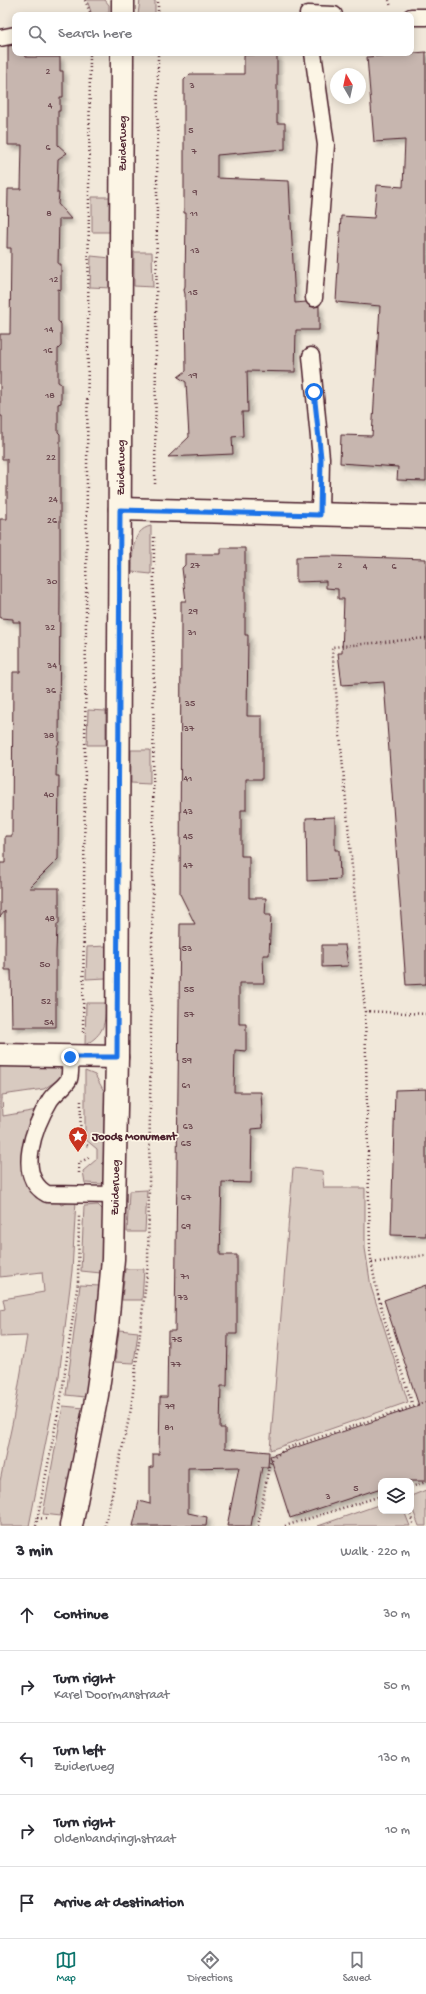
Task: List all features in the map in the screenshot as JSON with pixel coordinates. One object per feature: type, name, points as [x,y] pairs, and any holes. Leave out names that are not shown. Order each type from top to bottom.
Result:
[{"type":"street","points":[[122,0],[122,12]]},
{"type":"street","name":"Zuiderweg","points":[[71,1526],[98,1395],[106,1334],[113,1259],[117,1057],[122,56]]},
{"type":"street","points":[[120,510],[426,518]]},
{"type":"street","points":[[0,1055],[117,1057]]},
{"type":"lane","points":[[307,10],[318,12]]},
{"type":"lane","points":[[414,17],[426,17]]},
{"type":"lane","points":[[0,38],[12,36]]},
{"type":"lane","points":[[313,56],[326,145],[314,298]]},
{"type":"lane","points":[[311,356],[321,458],[320,515]]},
{"type":"lane","points":[[76,1057],[69,1079],[51,1098],[35,1132],[30,1158],[30,1174],[38,1189],[47,1194],[115,1195]]},
{"type":"path","points":[[85,0],[90,12]]},
{"type":"path","points":[[158,0],[158,12]]},
{"type":"path","points":[[76,1057],[90,56]]},
{"type":"path","points":[[105,1526],[130,1409],[148,1264],[153,872],[154,510],[158,56]]},
{"type":"path","points":[[413,1406],[378,1298],[372,1263],[365,1011],[332,647],[426,638]]},
{"type":"path","points":[[365,1011],[426,1014]]},
{"type":"path","name":"Zuiderweg","points":[[36,1526],[62,1392],[78,1282],[79,1162],[91,1156],[91,1148],[80,1141],[82,1096]]},
{"type":"path","points":[[372,1263],[426,1255]]},
{"type":"path","points":[[258,1526],[269,1466],[273,1458],[287,1448],[426,1402]]},
{"type":"path","points":[[414,1486],[426,1482]]},
{"type":"path","points":[[285,1526],[378,1497]]},
{"type":"path","points":[[410,1514],[414,1526]]},
{"type":"shaded area","points":[[87,0],[105,0],[109,5],[109,12],[91,12]]},
{"type":"shaded area","points":[[140,0],[155,0],[155,12],[138,12]]},
{"type":"shaded area","points":[[92,197],[110,197],[111,232],[92,232]]},
{"type":"shaded area","points":[[134,252],[152,252],[153,287],[134,286]]},
{"type":"shaded area","points":[[91,256],[111,258],[111,288],[90,287]]},
{"type":"shaded area","points":[[151,526],[151,574],[132,572],[133,552],[136,538],[144,529]]},
{"type":"shaded area","points":[[88,710],[106,711],[106,745],[87,745]]},
{"type":"shaded area","points":[[131,750],[150,750],[150,784],[131,783]]},
{"type":"shaded area","points":[[106,946],[106,978],[86,979],[87,947]]},
{"type":"shaded area","points":[[86,1003],[105,1003],[105,1017],[100,1032],[85,1045]]},
{"type":"shaded area","points":[[0,1066],[75,1068],[44,1089],[2,1095],[3,1116],[37,1110],[24,1169],[58,1200],[61,1205],[76,1200],[72,1271],[59,1376],[29,1526],[0,1526],[0,1481],[13,1420],[27,1336],[0,1337],[0,1310],[5,1309],[3,1299],[44,1292],[42,1272],[0,1277]]},
{"type":"shaded area","points":[[85,1071],[95,1075],[105,1093],[103,1184],[85,1183],[83,1171],[97,1159],[97,1149],[85,1139]]},
{"type":"shaded area","points":[[293,1168],[322,1171],[324,1188],[365,1188],[365,1248],[371,1287],[408,1402],[270,1450]]},
{"type":"shaded area","points":[[147,1190],[145,1232],[127,1232],[129,1191]]},
{"type":"shaded area","points":[[98,1205],[104,1211],[101,1273],[81,1271],[84,1206]]},
{"type":"shaded area","points":[[125,1269],[144,1269],[142,1300],[122,1300]]},
{"type":"shaded area","points":[[80,1285],[100,1286],[95,1338],[85,1397],[66,1395]]},
{"type":"shaded area","points":[[119,1330],[138,1332],[134,1363],[115,1362]]},
{"type":"shaded area","points":[[63,1406],[84,1408],[61,1516],[43,1514]]},
{"type":"shaded area","points":[[426,1490],[426,1526],[419,1526],[414,1513],[414,1495]]},
{"type":"shaded area","points":[[378,1505],[378,1514],[405,1514],[410,1526],[318,1526]]},
{"type":"building","points":[[12,45],[12,56],[60,57],[60,71],[63,71],[63,97],[60,97],[60,111],[58,111],[58,145],[67,153],[58,159],[57,193],[59,193],[58,204],[71,219],[59,219],[58,264],[61,264],[61,290],[58,289],[58,321],[61,324],[61,346],[58,349],[58,382],[61,384],[61,403],[58,404],[58,432],[60,434],[60,589],[59,743],[57,746],[56,776],[59,776],[58,859],[29,888],[59,888],[59,924],[57,924],[56,953],[56,1027],[12,1027],[11,970],[5,970],[5,911],[0,917],[0,863],[5,863],[5,836],[12,836],[13,672],[20,672],[20,622],[13,622],[13,619],[0,618],[0,519],[7,519],[7,459],[2,459],[2,416],[0,416],[0,334],[10,334],[11,248],[7,248],[8,189],[21,189],[22,145],[8,145],[8,46]]},
{"type":"building","points":[[426,52],[426,481],[397,480],[398,467],[340,463],[341,435],[372,436],[380,306],[336,302],[341,216],[374,218],[377,185],[403,187],[405,140],[374,142],[367,57],[414,56],[414,53]]},
{"type":"building","points":[[244,56],[277,56],[277,123],[285,123],[285,149],[217,155],[217,178],[289,181],[295,303],[306,302],[313,307],[319,306],[319,330],[296,330],[295,372],[247,371],[248,412],[242,412],[243,436],[232,437],[233,454],[168,457],[189,437],[186,382],[178,377],[186,371],[184,290],[186,213],[184,213],[184,80],[190,74],[244,74]]},
{"type":"building","points":[[221,548],[245,548],[245,635],[248,635],[247,716],[262,716],[262,779],[246,779],[246,810],[241,810],[241,856],[249,856],[249,898],[266,898],[265,915],[271,915],[269,955],[263,955],[264,983],[239,983],[239,1024],[246,1024],[246,1051],[235,1050],[234,1092],[261,1092],[263,1128],[252,1129],[251,1183],[222,1182],[220,1255],[237,1255],[237,1334],[228,1334],[227,1386],[221,1386],[220,1428],[225,1428],[225,1448],[269,1452],[268,1467],[262,1467],[251,1526],[227,1526],[239,1467],[188,1468],[188,1513],[207,1517],[206,1526],[133,1526],[139,1501],[150,1504],[150,1467],[153,1467],[153,1454],[159,1454],[160,1397],[167,1397],[168,1331],[175,1331],[180,924],[195,924],[180,894],[181,601],[186,601],[182,568],[185,565],[185,554],[221,554]]},
{"type":"building","points":[[329,556],[426,559],[426,984],[406,985],[384,682],[342,685],[338,653],[342,653],[344,599],[338,599],[338,589],[326,588],[326,581],[296,582],[296,557]]},
{"type":"building","points":[[335,817],[335,850],[339,850],[340,879],[307,881],[306,818]]},
{"type":"building","points":[[322,945],[345,945],[348,966],[322,967]]},
{"type":"building","points":[[426,1089],[426,1236],[391,1235],[395,1090]]},
{"type":"building","points":[[426,1285],[426,1481],[414,1481],[414,1478],[378,1478],[378,1489],[290,1518],[270,1456],[419,1406],[384,1300]]},
{"type":"place","name":"Joods Monument","points":[[78,1153]]},
{"type":"route","points":[[70,1057],[117,1057],[120,510],[320,515],[321,458],[314,392]]}]
